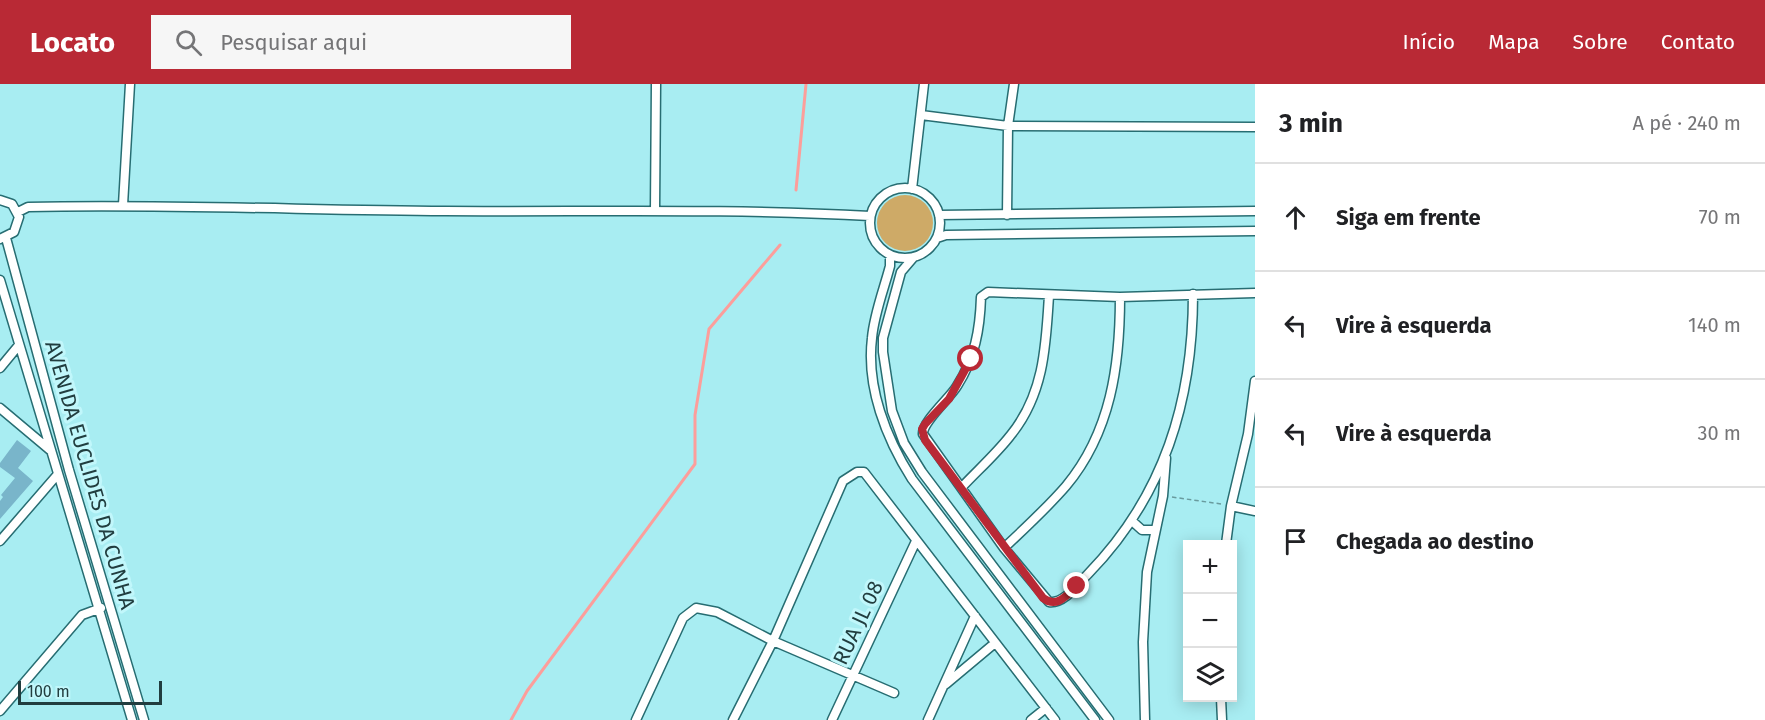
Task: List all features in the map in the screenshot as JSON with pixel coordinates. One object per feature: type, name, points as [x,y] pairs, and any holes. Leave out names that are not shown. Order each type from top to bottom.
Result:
[{"type":"street","points":[[123,205],[130,84]]},
{"type":"street","points":[[656,84],[656,210]]},
{"type":"street","points":[[912,189],[924,84]]},
{"type":"street","points":[[1007,215],[1008,126],[1014,84]]},
{"type":"street","points":[[921,115],[1008,126],[1255,127]]},
{"type":"street","points":[[913,258],[890,256],[873,239],[870,216],[882,196],[896,189],[912,189],[932,201],[939,215],[937,238],[927,251],[913,258],[901,272],[883,338],[885,382],[901,435],[922,472],[1109,720]]},
{"type":"street","points":[[0,200],[12,204],[18,212],[17,228],[3,238]]},
{"type":"street","points":[[18,212],[28,207],[123,205],[445,211],[656,210],[870,216]]},
{"type":"street","points":[[939,215],[1255,211]]},
{"type":"street","points":[[937,238],[958,235],[1255,231]]},
{"type":"street","name":"AVENIDA EUCLIDES DA CUNHA","points":[[3,238],[144,720]]},
{"type":"street","points":[[890,256],[872,337],[871,352],[877,399],[894,447],[912,479],[1095,720]]},
{"type":"street","name":"AVENIDA EUCLIDES DA CUNHA","points":[[0,280],[132,720]]},
{"type":"street","points":[[1192,294],[1188,373],[1179,415],[1150,494],[1132,521],[1093,569],[1056,602],[1049,602],[1043,598],[1004,548],[962,487],[925,440],[922,429],[949,399],[968,366],[979,333],[981,297],[988,292],[1120,297],[1192,294],[1255,293]]},
{"type":"street","points":[[962,487],[1010,437],[1033,400],[1044,361],[1049,295]]},
{"type":"street","points":[[1004,548],[1067,485],[1095,441],[1107,410],[1115,376],[1120,297]]},
{"type":"street","points":[[0,368],[19,345]]},
{"type":"street","points":[[1227,540],[1231,506],[1241,470],[1255,381]]},
{"type":"street","points":[[0,408],[50,450]]},
{"type":"street","points":[[1145,720],[1144,607],[1154,530],[1162,496],[1166,455]]},
{"type":"street","points":[[734,720],[773,641],[843,482],[850,475],[864,472],[1055,720]]},
{"type":"street","points":[[0,541],[58,474]]},
{"type":"street","points":[[1150,494],[1162,496]]},
{"type":"street","points":[[1231,506],[1255,511]]},
{"type":"street","points":[[1132,521],[1143,530],[1154,530]]},
{"type":"street","name":"RUA JL 08","points":[[832,720],[916,541]]},
{"type":"street","points":[[0,711],[82,615],[110,605]]},
{"type":"street","points":[[636,720],[683,618],[688,611],[696,608],[717,612],[773,641],[894,693]]},
{"type":"street","points":[[927,720],[975,616]]},
{"type":"street","points":[[943,686],[995,643]]},
{"type":"street","points":[[1221,702],[1222,720]]},
{"type":"street","points":[[1031,720],[1046,708]]},
{"type":"path","points":[[1162,496],[1231,506]]},
{"type":"shaded area","points":[[900,195],[910,195],[925,203],[931,212],[933,223],[931,234],[925,243],[910,251],[900,251],[889,246],[882,239],[877,228],[877,218],[882,207],[889,200]]},
{"type":"building","points":[[17,440],[31,451],[18,468],[33,481],[0,519],[0,501],[3,497],[1,495],[15,478],[0,467],[0,463]]},
{"type":"waterway","points":[[796,190],[806,84]]},
{"type":"waterway","points":[[511,720],[527,691],[695,464],[695,415],[709,329],[780,245]]},
{"type":"route","points":[[971,359],[949,399],[922,429],[925,440],[1043,598],[1052,603],[1060,601],[1077,586]]}]
